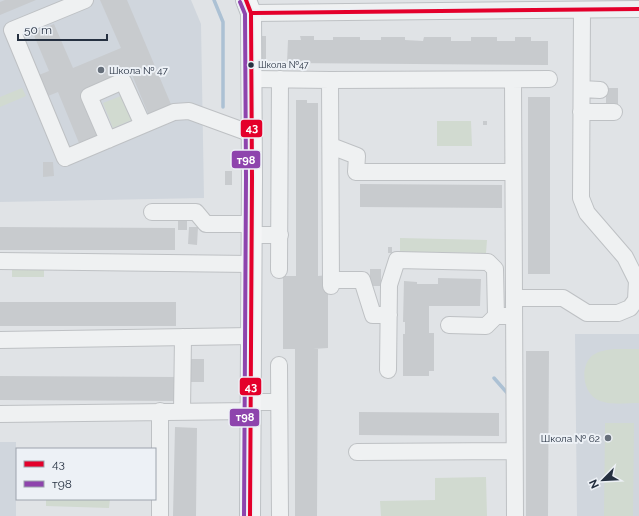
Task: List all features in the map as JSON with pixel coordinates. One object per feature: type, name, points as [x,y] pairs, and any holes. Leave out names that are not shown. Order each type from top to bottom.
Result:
[{"type":"main road","points":[[249,6],[252,79],[250,516]]},
{"type":"street","points":[[85,0],[57,5],[12,30],[65,158],[174,112],[189,111],[252,134]]},
{"type":"street","points":[[249,6],[550,5],[582,10],[639,10]]},
{"type":"street","points":[[514,298],[563,298],[587,313],[618,313],[630,308],[636,300],[636,280],[625,257],[587,213],[581,198],[582,10]]},
{"type":"street","points":[[252,79],[549,79]]},
{"type":"street","points":[[279,270],[280,79]]},
{"type":"street","points":[[330,80],[331,283],[362,280],[373,314],[389,315]]},
{"type":"street","points":[[513,80],[515,516]]},
{"type":"street","points":[[108,140],[89,96],[123,81],[143,125]]},
{"type":"street","points":[[582,90],[600,90]]},
{"type":"street","points":[[582,112],[614,112]]},
{"type":"street","points":[[331,146],[356,156],[356,172],[513,172]]},
{"type":"street","points":[[152,212],[196,212],[206,224],[280,235]]},
{"type":"street","points":[[388,370],[389,285],[397,260],[488,262],[495,269],[496,316]]},
{"type":"street","points":[[0,261],[251,264]]},
{"type":"street","points":[[449,325],[486,326],[496,316],[514,316]]},
{"type":"street","points":[[182,411],[183,336]]},
{"type":"street","points":[[0,340],[251,336]]},
{"type":"street","points":[[279,365],[280,516]]},
{"type":"street","points":[[0,414],[182,411],[250,406],[279,402]]},
{"type":"street","points":[[160,411],[160,516]]},
{"type":"street","points":[[357,452],[514,451]]},
{"type":"shaded area","name":"Школа № 47","points":[[0,0],[191,0],[201,24],[204,198],[0,202]]},
{"type":"shaded area","points":[[22,88],[26,96],[0,107],[0,97]]},
{"type":"shaded area","points":[[126,94],[136,118],[113,128],[103,103]]},
{"type":"shaded area","points":[[437,121],[471,121],[472,146],[437,146]]},
{"type":"shaded area","points":[[400,238],[487,240],[486,253],[400,252]]},
{"type":"shaded area","points":[[12,268],[44,269],[44,277],[12,277]]},
{"type":"shaded area","name":"Школа № 62","points":[[575,334],[639,334],[639,516],[577,516]]},
{"type":"shaded area","points":[[639,349],[639,403],[606,403],[591,395],[585,384],[584,377],[586,365],[589,359],[593,355],[605,350]]},
{"type":"shaded area","points":[[605,423],[634,423],[633,516],[604,516]]},
{"type":"shaded area","points":[[0,442],[16,442],[16,516],[0,516]]},
{"type":"shaded area","points":[[486,477],[487,516],[381,516],[380,501],[435,500],[435,478]]},
{"type":"shaded area","points":[[46,500],[110,500],[109,508],[46,506]]},
{"type":"building","points":[[5,0],[36,0],[0,15],[0,2]]},
{"type":"building","points":[[100,0],[127,0],[173,109],[150,118],[130,70],[82,90],[100,134],[79,143],[58,92],[48,96],[39,75],[49,71],[33,33],[54,24],[73,68],[121,48]]},
{"type":"building","points":[[259,36],[266,36],[266,62],[259,62]]},
{"type":"building","points":[[300,36],[314,36],[314,40],[333,40],[333,37],[360,37],[360,40],[381,40],[381,37],[405,37],[405,40],[423,41],[424,37],[451,37],[451,41],[471,41],[471,37],[497,37],[497,41],[515,41],[515,37],[531,37],[531,41],[548,41],[548,65],[287,63],[288,40],[301,40]]},
{"type":"building","points":[[606,88],[618,88],[618,108],[606,108]]},
{"type":"building","points":[[528,97],[550,97],[550,274],[528,274]]},
{"type":"building","points":[[296,100],[307,100],[307,103],[318,103],[318,276],[328,275],[328,348],[313,349],[318,349],[317,516],[295,516],[295,349],[283,349],[283,276],[296,276]]},
{"type":"building","points":[[483,121],[487,121],[487,125],[483,125]]},
{"type":"building","points":[[43,162],[53,162],[54,176],[43,177]]},
{"type":"building","points":[[225,171],[232,171],[232,185],[225,185]]},
{"type":"building","points":[[360,184],[502,185],[502,208],[360,207]]},
{"type":"building","points":[[178,216],[187,216],[187,230],[178,230]]},
{"type":"building","points":[[0,227],[175,228],[175,250],[0,250]]},
{"type":"building","points":[[189,227],[198,227],[197,245],[188,244]]},
{"type":"building","points":[[388,247],[392,247],[392,253],[388,253]]},
{"type":"building","points":[[370,269],[381,269],[381,286],[370,286]]},
{"type":"building","points":[[438,278],[481,279],[480,306],[429,306],[429,333],[434,333],[434,371],[429,371],[429,376],[403,376],[403,334],[405,334],[405,322],[403,322],[404,281],[417,282],[417,284],[438,284]]},
{"type":"building","points":[[0,302],[176,302],[176,326],[0,326]]},
{"type":"building","points":[[526,351],[549,351],[548,516],[526,516]]},
{"type":"building","points":[[191,359],[204,359],[204,382],[191,382]]},
{"type":"building","points":[[0,376],[177,377],[177,401],[0,400]]},
{"type":"building","points":[[359,412],[499,413],[499,436],[359,435]]},
{"type":"building","points":[[175,427],[197,428],[196,516],[173,516]]},
{"type":"waterway","points":[[214,0],[223,22],[223,107]]},
{"type":"waterway","points":[[494,378],[509,395]]},
{"type":"transit line","name":"43","points":[[246,0],[251,13],[252,178],[250,516]]},
{"type":"transit line","name":"т98","points":[[240,2],[245,14],[246,178],[244,516]]},
{"type":"transit line","name":"43","points":[[251,13],[639,9]]},
{"type":"place","name":"Школа №47","points":[[251,65]]},
{"type":"place","name":"Школа № 47","points":[[101,70]]},
{"type":"place","name":"Школа № 62","points":[[608,438]]}]
